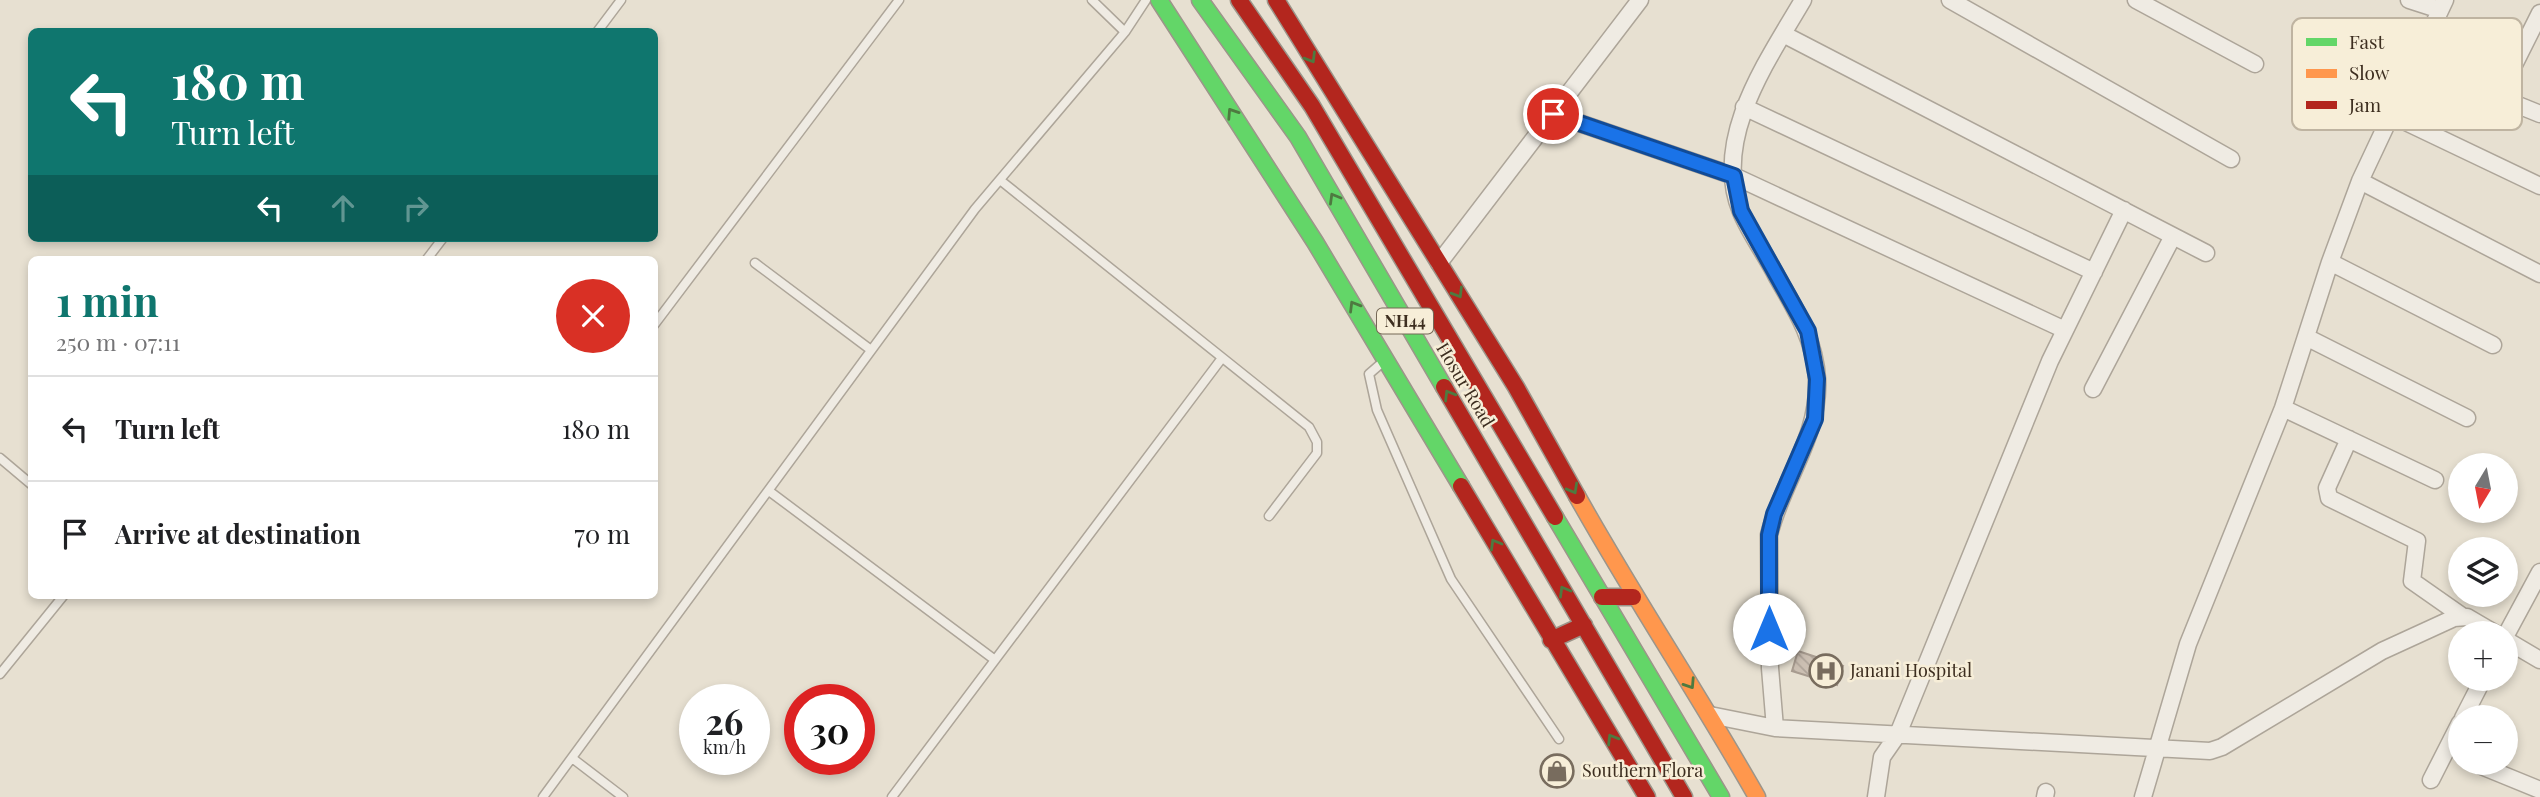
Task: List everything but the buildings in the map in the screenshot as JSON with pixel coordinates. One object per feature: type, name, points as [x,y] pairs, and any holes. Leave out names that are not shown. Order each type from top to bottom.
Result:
[{"type":"main road","points":[[1159,0],[1315,242],[1647,797]]},
{"type":"main road","name":"Hosur Road","points":[[1200,0],[1245,67],[1298,137],[1684,797]]},
{"type":"main road","name":"Hosur Road","points":[[1239,0],[1312,106],[1721,797]]},
{"type":"main road","points":[[1276,0],[1516,387],[1633,597],[1710,715],[1757,797]]},
{"type":"main road","points":[[1602,597],[1633,597]]},
{"type":"main road","points":[[1551,640],[1584,625]]},
{"type":"street","points":[[1440,263],[1640,0]]},
{"type":"street","points":[[1775,728],[1770,668],[1769,535],[1774,514],[1815,419],[1817,379],[1808,331],[1741,211],[1734,176],[1735,153],[1744,107],[1802,0]]},
{"type":"street","points":[[1950,0],[2231,159]]},
{"type":"street","points":[[2136,0],[2157,5],[2255,64]]},
{"type":"street","points":[[2409,0],[2442,5]]},
{"type":"street","points":[[2522,49],[2540,13]]},
{"type":"street","points":[[1783,34],[2206,253]]},
{"type":"street","points":[[2522,106],[2539,112]]},
{"type":"street","points":[[1744,107],[2094,272]]},
{"type":"street","points":[[1553,114],[1734,176],[2065,330]]},
{"type":"street","points":[[2143,797],[2188,644],[2283,408],[2308,338],[2330,261],[2382,130]]},
{"type":"street","points":[[2423,130],[2540,186]]},
{"type":"street","points":[[2360,181],[2540,274]]},
{"type":"street","points":[[1876,797],[1882,757],[1898,734],[1956,585],[2065,330],[2124,210]]},
{"type":"street","points":[[2093,389],[2173,236]]},
{"type":"street","points":[[2330,261],[2493,345]]},
{"type":"street","points":[[2308,338],[2467,418]]},
{"type":"street","points":[[2283,408],[2435,480]]},
{"type":"street","points":[[2348,439],[2326,488],[2329,498],[2417,541],[2412,581],[2471,621]]},
{"type":"street","points":[[2514,621],[2540,572]]},
{"type":"street","points":[[1710,715],[1775,728],[2196,751],[2222,747],[2382,651],[2462,616]]},
{"type":"street","points":[[2518,645],[2540,660]]},
{"type":"street","points":[[2431,780],[2448,760]]},
{"type":"street","points":[[2503,775],[2540,790]]},
{"type":"lane","points":[[600,28],[621,0]]},
{"type":"lane","points":[[658,320],[899,0]]},
{"type":"lane","points":[[1092,0],[1125,32]]},
{"type":"lane","points":[[543,797],[871,350],[1000,180],[1125,32],[1146,0]]},
{"type":"lane","points":[[1000,180],[1309,427],[1317,442],[1317,453],[1269,516]]},
{"type":"lane","points":[[429,256],[440,242]]},
{"type":"lane","points":[[755,263],[871,350]]},
{"type":"lane","points":[[892,797],[1222,358]]},
{"type":"lane","points":[[1386,359],[1370,374],[1377,410],[1424,520],[1451,579],[1559,739]]},
{"type":"lane","points":[[0,458],[28,482]]},
{"type":"lane","points":[[769,491],[995,660]]},
{"type":"lane","points":[[0,674],[61,599]]},
{"type":"lane","points":[[572,758],[623,797]]},
{"type":"traffic: fast","points":[[1159,0],[1315,242],[1461,486]]},
{"type":"traffic: fast","points":[[1200,0],[1298,137],[1444,387]]},
{"type":"traffic: fast","points":[[1555,517],[1721,797]]},
{"type":"traffic: slow","points":[[1577,496],[1757,797]]},
{"type":"traffic: jam","points":[[1239,0],[1312,106],[1555,517]]},
{"type":"traffic: jam","points":[[1276,0],[1516,387],[1577,496]]},
{"type":"traffic: jam","points":[[1444,387],[1684,797]]},
{"type":"traffic: jam","points":[[1461,486],[1647,797]]},
{"type":"traffic: jam","points":[[1602,597],[1633,597]]},
{"type":"traffic: jam","points":[[1551,640],[1584,625]]},
{"type":"place","name":"Janani Hospital","points":[[1826,671]]},
{"type":"place","name":"Southern Flora","points":[[1557,771]]},
{"type":"route","points":[[1553,114],[1734,176],[1741,211],[1808,331],[1817,379],[1815,419],[1774,514],[1769,535],[1769,629]]}]
